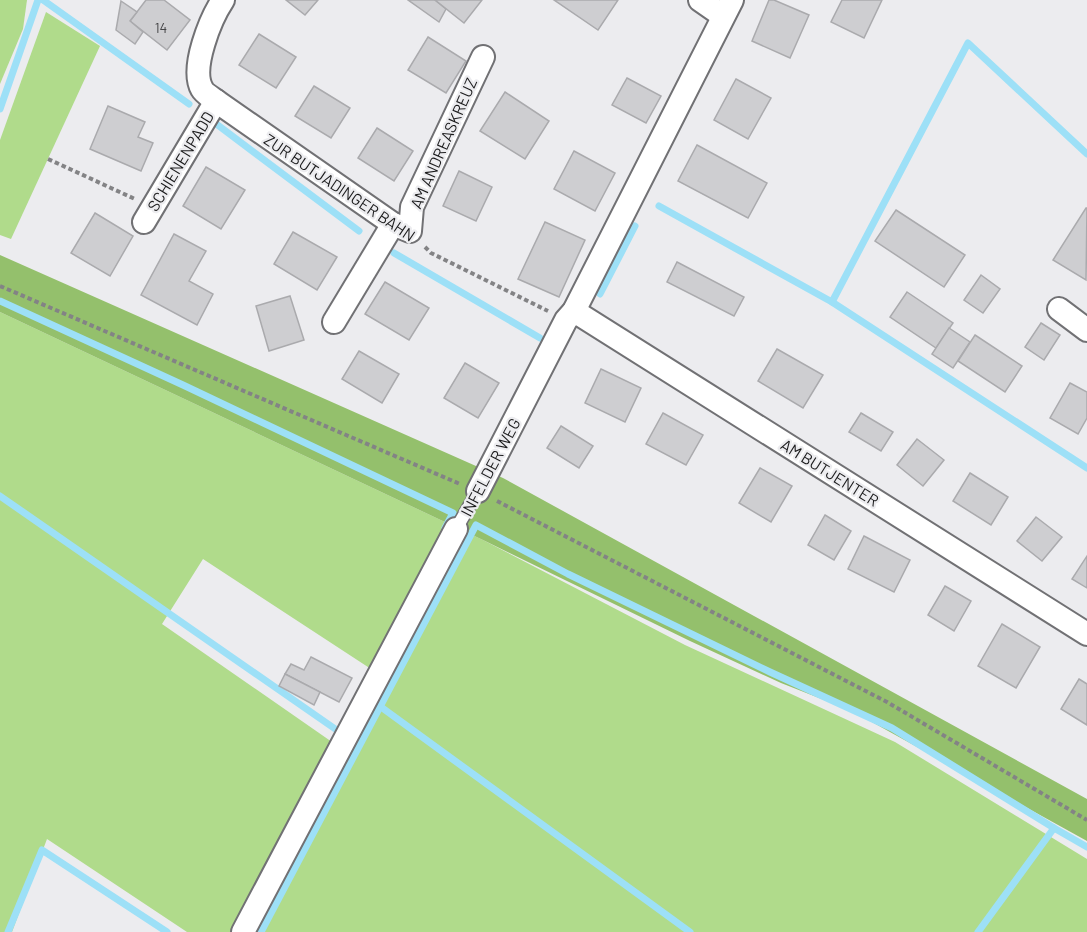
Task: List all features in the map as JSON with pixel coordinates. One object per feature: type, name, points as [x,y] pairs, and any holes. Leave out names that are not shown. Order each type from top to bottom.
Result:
[{"type":"street","name":"ZUR BUTJADINGER BAHN","points":[[223,0],[216,11],[202,50],[198,73],[202,90],[401,228]]},
{"type":"street","points":[[700,0],[728,8]]},
{"type":"street","name":"INFELDER WEG","points":[[478,491],[728,8]]},
{"type":"street","name":"AM ANDREASKREUZ","points":[[334,322],[401,228],[483,57]]},
{"type":"street","name":"SCHIENENPADD","points":[[148,214],[216,101]]},
{"type":"street","points":[[1059,309],[1087,330]]},
{"type":"street","name":"AM BUTJENTER","points":[[570,316],[1087,634]]},
{"type":"street","name":"INFELDER WEG","points":[[243,932],[456,530]]},
{"type":"lane","name":"INFELDER WEG","points":[[456,530],[478,491]]},
{"type":"path","points":[[48,159],[148,214]]},
{"type":"path","name":"ZUR BUTJADINGER BAHN","points":[[401,228],[431,253],[570,316]]},
{"type":"path","points":[[0,286],[478,491],[887,702],[1087,820]]},
{"type":"green space","points":[[0,0],[27,0],[23,29],[0,84]]},
{"type":"green space","points":[[46,12],[100,46],[11,239],[0,235],[0,140]]},
{"type":"green space","points":[[0,255],[503,478],[1087,799],[1087,841],[852,711],[781,683],[690,641],[483,540],[0,312]]},
{"type":"green space","points":[[0,312],[483,540],[685,645],[895,742],[1087,859],[1087,932],[187,932],[47,839],[12,932],[0,932]],"holes":[[[203,559],[371,669],[332,742],[162,624]]]},
{"type":"building","points":[[146,0],[164,0],[190,20],[167,50],[130,21]]},
{"type":"building","points":[[286,0],[318,0],[305,15]]},
{"type":"building","points":[[408,0],[435,0],[446,9],[439,22]]},
{"type":"building","points":[[435,0],[482,0],[464,23]]},
{"type":"building","points":[[554,0],[618,0],[598,30]]},
{"type":"building","points":[[769,0],[809,15],[790,58],[752,41]]},
{"type":"building","points":[[842,0],[882,0],[864,38],[831,22]]},
{"type":"building","points":[[121,1],[137,12],[130,21],[143,32],[135,44],[116,30]]},
{"type":"building","points":[[259,34],[296,57],[276,88],[239,65]]},
{"type":"building","points":[[428,37],[466,61],[446,93],[408,70]]},
{"type":"building","points":[[627,78],[661,96],[646,123],[612,105]]},
{"type":"building","points":[[736,79],[771,98],[748,139],[714,120]]},
{"type":"building","points":[[314,86],[350,108],[331,138],[295,116]]},
{"type":"building","points":[[505,92],[549,121],[525,159],[480,131]]},
{"type":"building","points":[[108,106],[145,122],[138,137],[153,143],[141,171],[90,149]]},
{"type":"building","points":[[377,128],[413,151],[394,181],[358,158]]},
{"type":"building","points":[[697,145],[767,183],[748,218],[678,181]]},
{"type":"building","points":[[574,151],[615,173],[595,211],[554,189]]},
{"type":"building","points":[[206,167],[245,190],[221,229],[183,206]]},
{"type":"building","points":[[459,171],[492,187],[476,221],[443,206]]},
{"type":"building","points":[[1087,208],[1086,280],[1053,260]]},
{"type":"building","points":[[896,210],[965,255],[944,287],[875,241]]},
{"type":"building","points":[[95,213],[133,236],[110,276],[71,253]]},
{"type":"building","points":[[545,222],[585,240],[559,297],[518,279]]},
{"type":"building","points":[[293,232],[337,257],[317,290],[274,264]]},
{"type":"building","points":[[174,234],[206,251],[189,281],[213,294],[197,325],[141,295]]},
{"type":"building","points":[[677,262],[744,297],[734,316],[667,282]]},
{"type":"building","points":[[981,275],[1000,289],[983,313],[964,300]]},
{"type":"building","points":[[385,282],[429,308],[409,340],[365,314]]},
{"type":"building","points":[[907,292],[953,323],[936,348],[890,317]]},
{"type":"building","points":[[290,296],[304,340],[269,351],[256,306]]},
{"type":"building","points":[[1041,323],[1060,335],[1044,360],[1025,347]]},
{"type":"building","points":[[949,328],[970,342],[953,368],[932,354]]},
{"type":"building","points":[[975,335],[1022,366],[1005,392],[958,361]]},
{"type":"building","points":[[777,349],[823,375],[803,408],[758,381]]},
{"type":"building","points":[[359,351],[399,374],[382,403],[342,379]]},
{"type":"building","points":[[465,363],[499,383],[478,418],[444,398]]},
{"type":"building","points":[[601,369],[641,388],[625,422],[585,403]]},
{"type":"building","points":[[1070,383],[1087,392],[1087,418],[1078,434],[1050,418]]},
{"type":"building","points":[[663,413],[703,435],[686,465],[646,444]]},
{"type":"building","points":[[861,413],[893,432],[881,451],[849,432]]},
{"type":"building","points":[[561,426],[593,446],[579,468],[547,448]]},
{"type":"building","points":[[917,439],[944,460],[923,486],[897,465]]},
{"type":"building","points":[[760,468],[792,486],[771,522],[739,503]]},
{"type":"building","points":[[970,473],[1008,497],[991,525],[953,501]]},
{"type":"building","points":[[825,515],[851,531],[834,560],[808,545]]},
{"type":"building","points":[[1036,517],[1062,537],[1042,561],[1017,541]]},
{"type":"building","points":[[864,536],[910,560],[894,592],[848,569]]},
{"type":"building","points":[[1087,556],[1087,588],[1072,579]]},
{"type":"building","points":[[945,586],[971,601],[954,631],[928,615]]},
{"type":"building","points":[[1002,624],[1040,647],[1016,688],[978,666]]},
{"type":"building","points":[[311,657],[352,678],[339,702],[285,674],[291,664],[304,670]]},
{"type":"building","points":[[285,674],[320,692],[314,705],[279,686]]},
{"type":"building","points":[[1079,679],[1087,684],[1087,725],[1061,709]]},
{"type":"waterway","points":[[0,109],[38,0]]},
{"type":"waterway","points":[[43,0],[189,104]]},
{"type":"waterway","points":[[659,206],[832,302],[968,43],[1087,154]]},
{"type":"waterway","points":[[215,123],[359,231]]},
{"type":"waterway","points":[[600,294],[635,226]]},
{"type":"waterway","points":[[394,253],[540,338]]},
{"type":"waterway","points":[[0,301],[453,513],[445,528]]},
{"type":"waterway","points":[[832,302],[1087,468]]},
{"type":"waterway","points":[[0,496],[341,733]]},
{"type":"waterway","points":[[261,932],[476,525],[568,574],[892,728],[1087,847]]},
{"type":"waterway","points":[[381,707],[690,932]]},
{"type":"waterway","points":[[978,932],[1054,828]]},
{"type":"waterway","points":[[8,932],[42,850],[167,932]]}]
